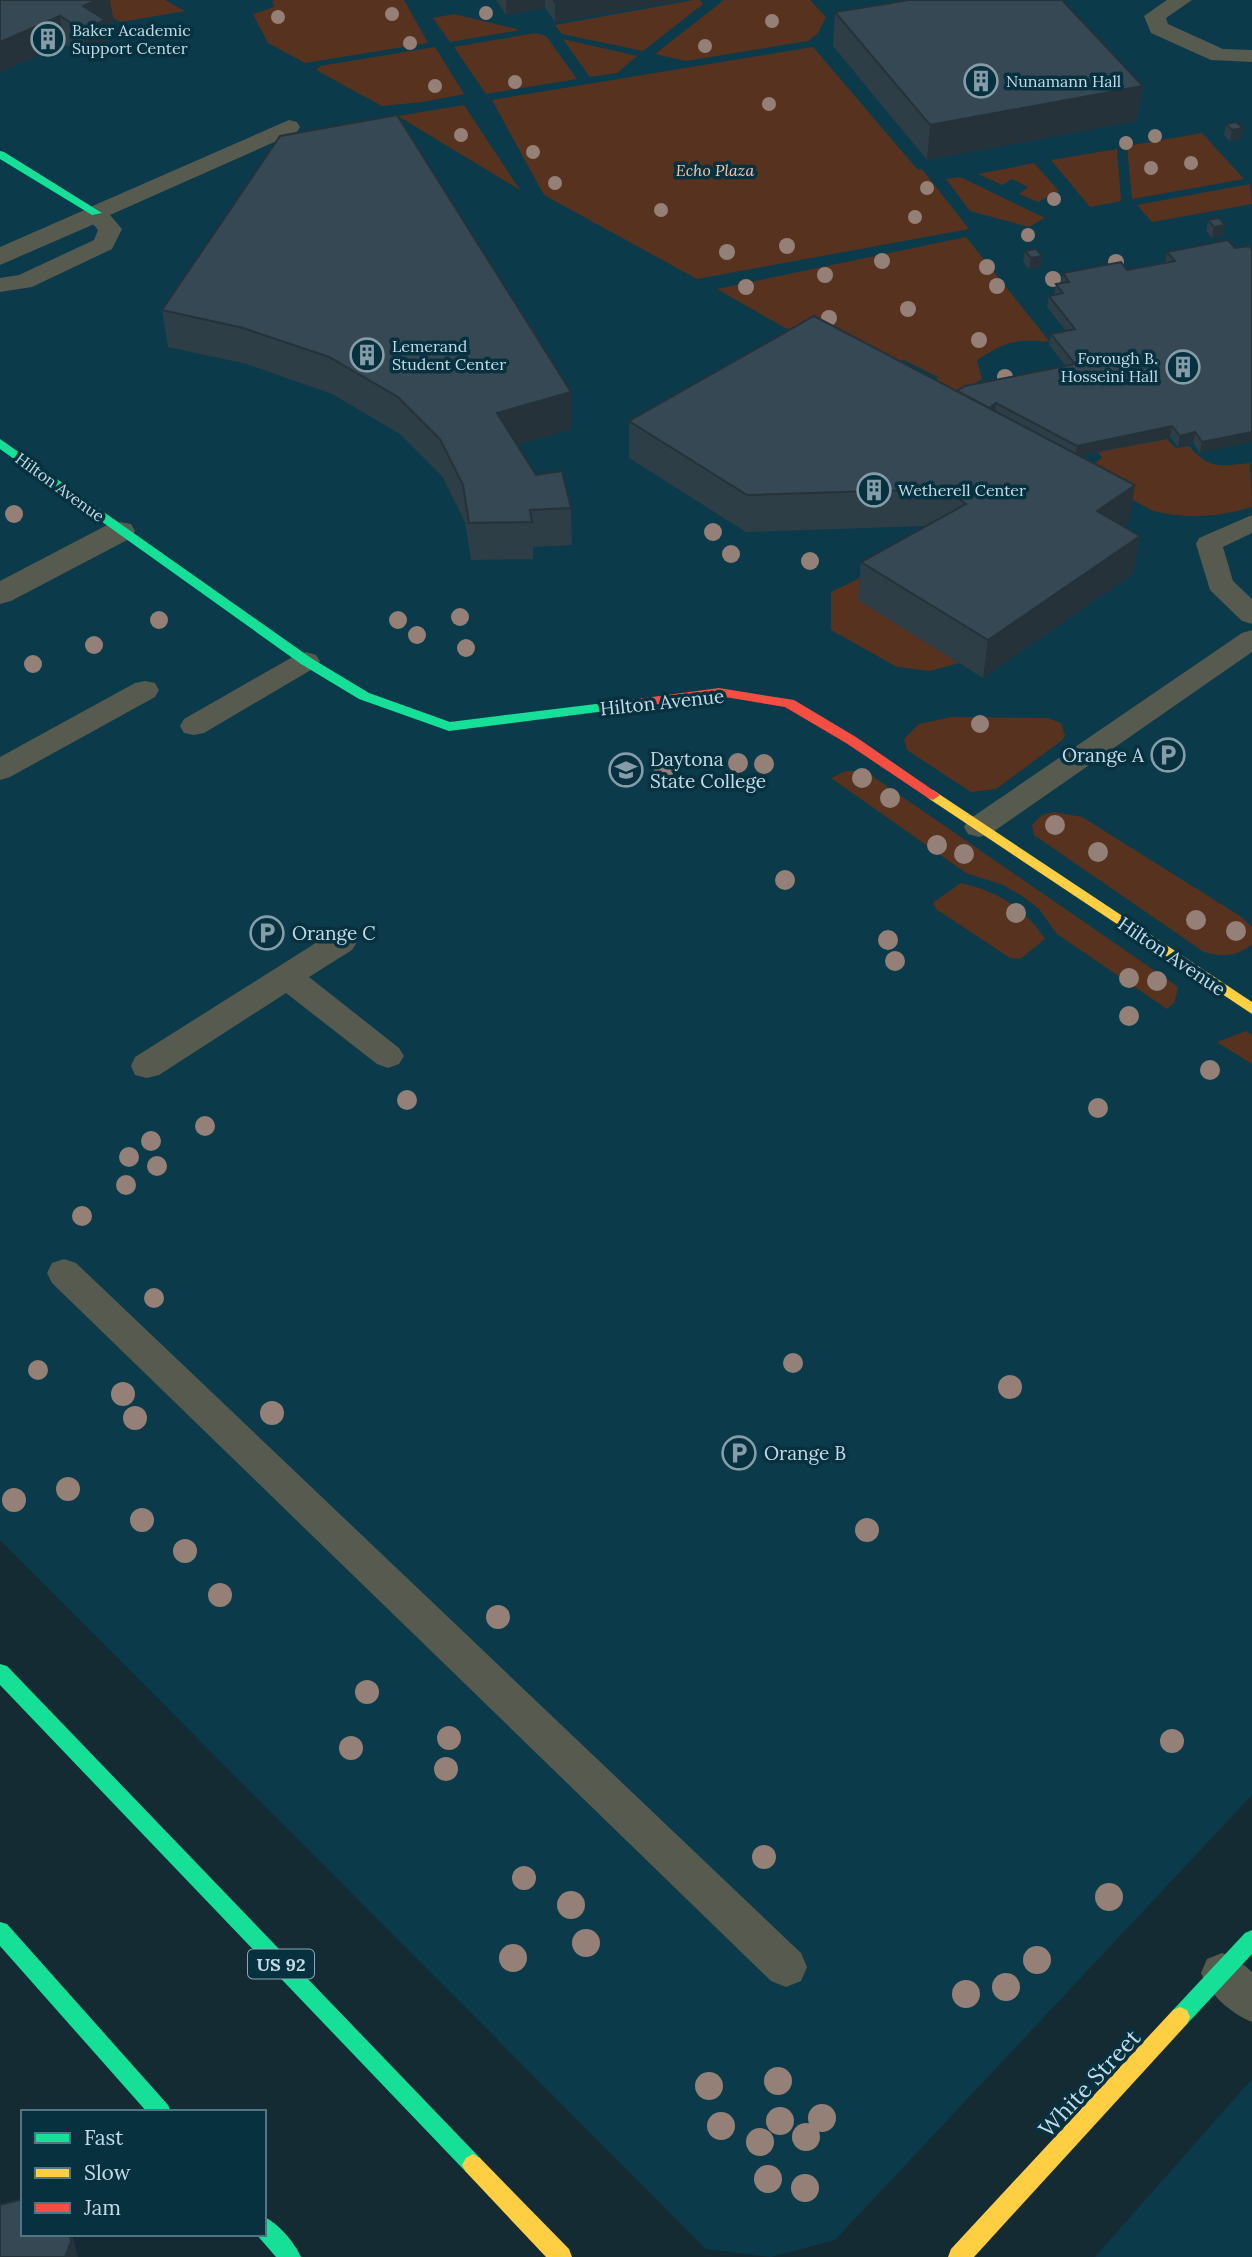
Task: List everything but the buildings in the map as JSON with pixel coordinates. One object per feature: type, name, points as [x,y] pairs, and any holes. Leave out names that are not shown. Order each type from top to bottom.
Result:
[{"type":"street","points":[[0,154],[96,213]]},
{"type":"street","points":[[0,257],[96,213]]},
{"type":"street","name":"Hilton Avenue","points":[[0,443],[120,531],[306,660],[364,696],[449,727],[719,692],[789,703],[851,740],[1252,1009]]},
{"type":"street","name":"Hilton Avenue","points":[[0,594],[120,531]]},
{"type":"street","name":"US 92","points":[[0,1672],[561,2257]]},
{"type":"street","points":[[0,1931],[159,2110]]},
{"type":"street","name":"White Street","points":[[962,2256],[1252,1940]]},
{"type":"street","points":[[266,2230],[290,2257]]},
{"type":"lane","points":[[1182,0],[1155,16],[1159,28],[1219,55],[1252,56]]},
{"type":"lane","points":[[0,285],[24,282],[104,244],[110,229],[96,213],[289,127]]},
{"type":"lane","points":[[1252,523],[1209,544],[1220,584],[1252,615]]},
{"type":"lane","points":[[979,827],[1051,780],[1117,730],[1252,639]]},
{"type":"lane","points":[[194,726],[306,660]]},
{"type":"lane","points":[[0,770],[145,690]]},
{"type":"lane","points":[[147,1066],[341,942]]},
{"type":"lane","points":[[286,977],[388,1056]]},
{"type":"lane","points":[[64,1273],[786,1967]]},
{"type":"lane","points":[[1222,1973],[1252,2001]]},
{"type":"shaded area","name":"Daytona State College","points":[[0,0],[1252,0],[1252,1795],[835,2240],[771,2257],[706,2249],[0,1540]]},
{"type":"shaded area","points":[[1252,2079],[1252,2257],[1095,2257]]},
{"type":"green space","points":[[104,0],[165,0],[185,11],[121,22],[113,18]]},
{"type":"green space","points":[[404,0],[428,43],[305,63],[268,43],[253,14],[274,7],[272,1]]},
{"type":"green space","points":[[700,0],[703,4],[643,51],[562,34],[555,25]]},
{"type":"green space","points":[[724,0],[810,0],[826,17],[818,33],[808,41],[686,61],[655,54]]},
{"type":"green space","points":[[454,14],[520,30],[450,42],[433,18]]},
{"type":"green space","points":[[536,33],[546,36],[577,79],[486,94],[454,47]]},
{"type":"green space","points":[[563,39],[637,56],[617,73],[590,77]]},
{"type":"green space","points":[[435,47],[464,94],[382,106],[316,70],[320,66]]},
{"type":"green space","name":"Echo Plaza","points":[[813,47],[918,170],[922,169],[969,229],[697,279],[544,195],[492,100]]},
{"type":"green space","points":[[464,105],[520,190],[398,116]]},
{"type":"green space","points":[[1202,133],[1244,179],[1132,199],[1127,146]]},
{"type":"green space","points":[[1117,149],[1121,201],[1090,207],[1051,160]]},
{"type":"green space","points":[[1034,163],[1059,191],[1038,202],[1019,194],[1028,187],[1012,179],[1002,185],[978,174]]},
{"type":"green space","points":[[960,177],[1045,218],[1029,227],[970,211],[946,179]]},
{"type":"green space","points":[[1250,184],[1252,204],[1152,222],[1137,205]]},
{"type":"green space","points":[[966,237],[1050,342],[1012,343],[987,354],[977,360],[982,379],[947,400],[928,389],[938,377],[904,360],[885,366],[839,341],[785,328],[717,289]]},
{"type":"green space","points":[[1167,439],[1176,448],[1189,446],[1203,459],[1216,465],[1250,463],[1252,507],[1202,516],[1164,513],[1151,510],[1081,472],[1102,458],[1098,452]]},
{"type":"green space","points":[[860,578],[859,600],[959,663],[930,671],[897,667],[831,630],[831,592]]},
{"type":"green space","points":[[951,717],[1048,718],[1061,723],[1065,736],[996,789],[971,792],[907,750],[904,739],[919,724]]},
{"type":"green space","points":[[846,771],[865,771],[1174,984],[1178,988],[1174,1003],[1167,1009],[1057,934],[1039,909],[1022,896],[1003,885],[966,873],[831,778]]},
{"type":"green space","points":[[1054,812],[1082,817],[1240,916],[1252,927],[1252,944],[1229,955],[1204,952],[1034,835],[1032,825],[1042,815]]},
{"type":"green space","points":[[961,883],[987,891],[1009,902],[1028,918],[1045,939],[1020,959],[1010,958],[936,909],[933,904],[935,901]]},
{"type":"green space","points":[[1246,1031],[1252,1035],[1252,1064],[1217,1042]]},
{"type":"traffic: fast","points":[[0,154],[96,213]]},
{"type":"traffic: fast","points":[[0,443],[306,661],[364,696],[449,727],[637,703]]},
{"type":"traffic: fast","points":[[0,1672],[473,2165]]},
{"type":"traffic: fast","points":[[0,1931],[159,2110]]},
{"type":"traffic: fast","points":[[1180,2017],[1252,1940]]},
{"type":"traffic: fast","points":[[266,2230],[290,2257]]},
{"type":"traffic: slow","points":[[933,795],[1252,1009]]},
{"type":"traffic: slow","points":[[959,2257],[1180,2017]]},
{"type":"traffic: slow","points":[[473,2165],[561,2257]]},
{"type":"traffic: jam","points":[[637,703],[719,692],[789,703],[851,740],[933,795]]},
{"type":"place","name":"Baker Academic Support Center","points":[[48,39]]},
{"type":"place","name":"Nunamann Hall","points":[[981,81]]},
{"type":"place","name":"Lemerand Student Center","points":[[367,355]]},
{"type":"place","name":"Forough B. Hosseini Hall","points":[[1183,367]]},
{"type":"place","name":"Wetherell Center","points":[[874,490]]},
{"type":"place","name":"Orange A","points":[[1168,755]]},
{"type":"place","name":"Daytona State College","points":[[626,770]]},
{"type":"place","name":"Orange C","points":[[267,933]]},
{"type":"place","name":"Orange B","points":[[739,1453]]}]
